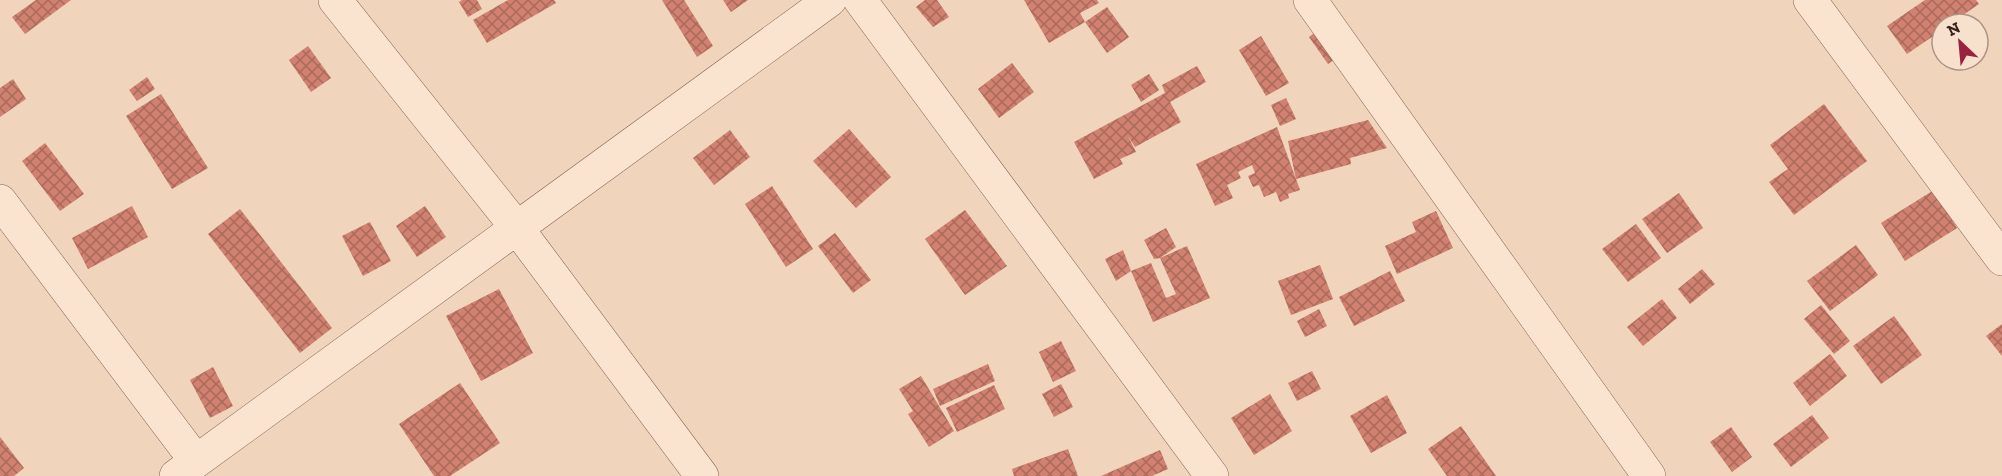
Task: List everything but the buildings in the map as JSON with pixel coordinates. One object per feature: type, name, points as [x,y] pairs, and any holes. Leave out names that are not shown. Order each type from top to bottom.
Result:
[{"type":"street","points":[[335,0],[517,228],[702,476]]},
{"type":"street","points":[[0,201],[186,468],[830,0]]},
{"type":"street","points":[[860,0],[1212,476]]},
{"type":"street","points":[[1311,0],[1649,476]]},
{"type":"street","points":[[1810,0],[2002,260]]}]
